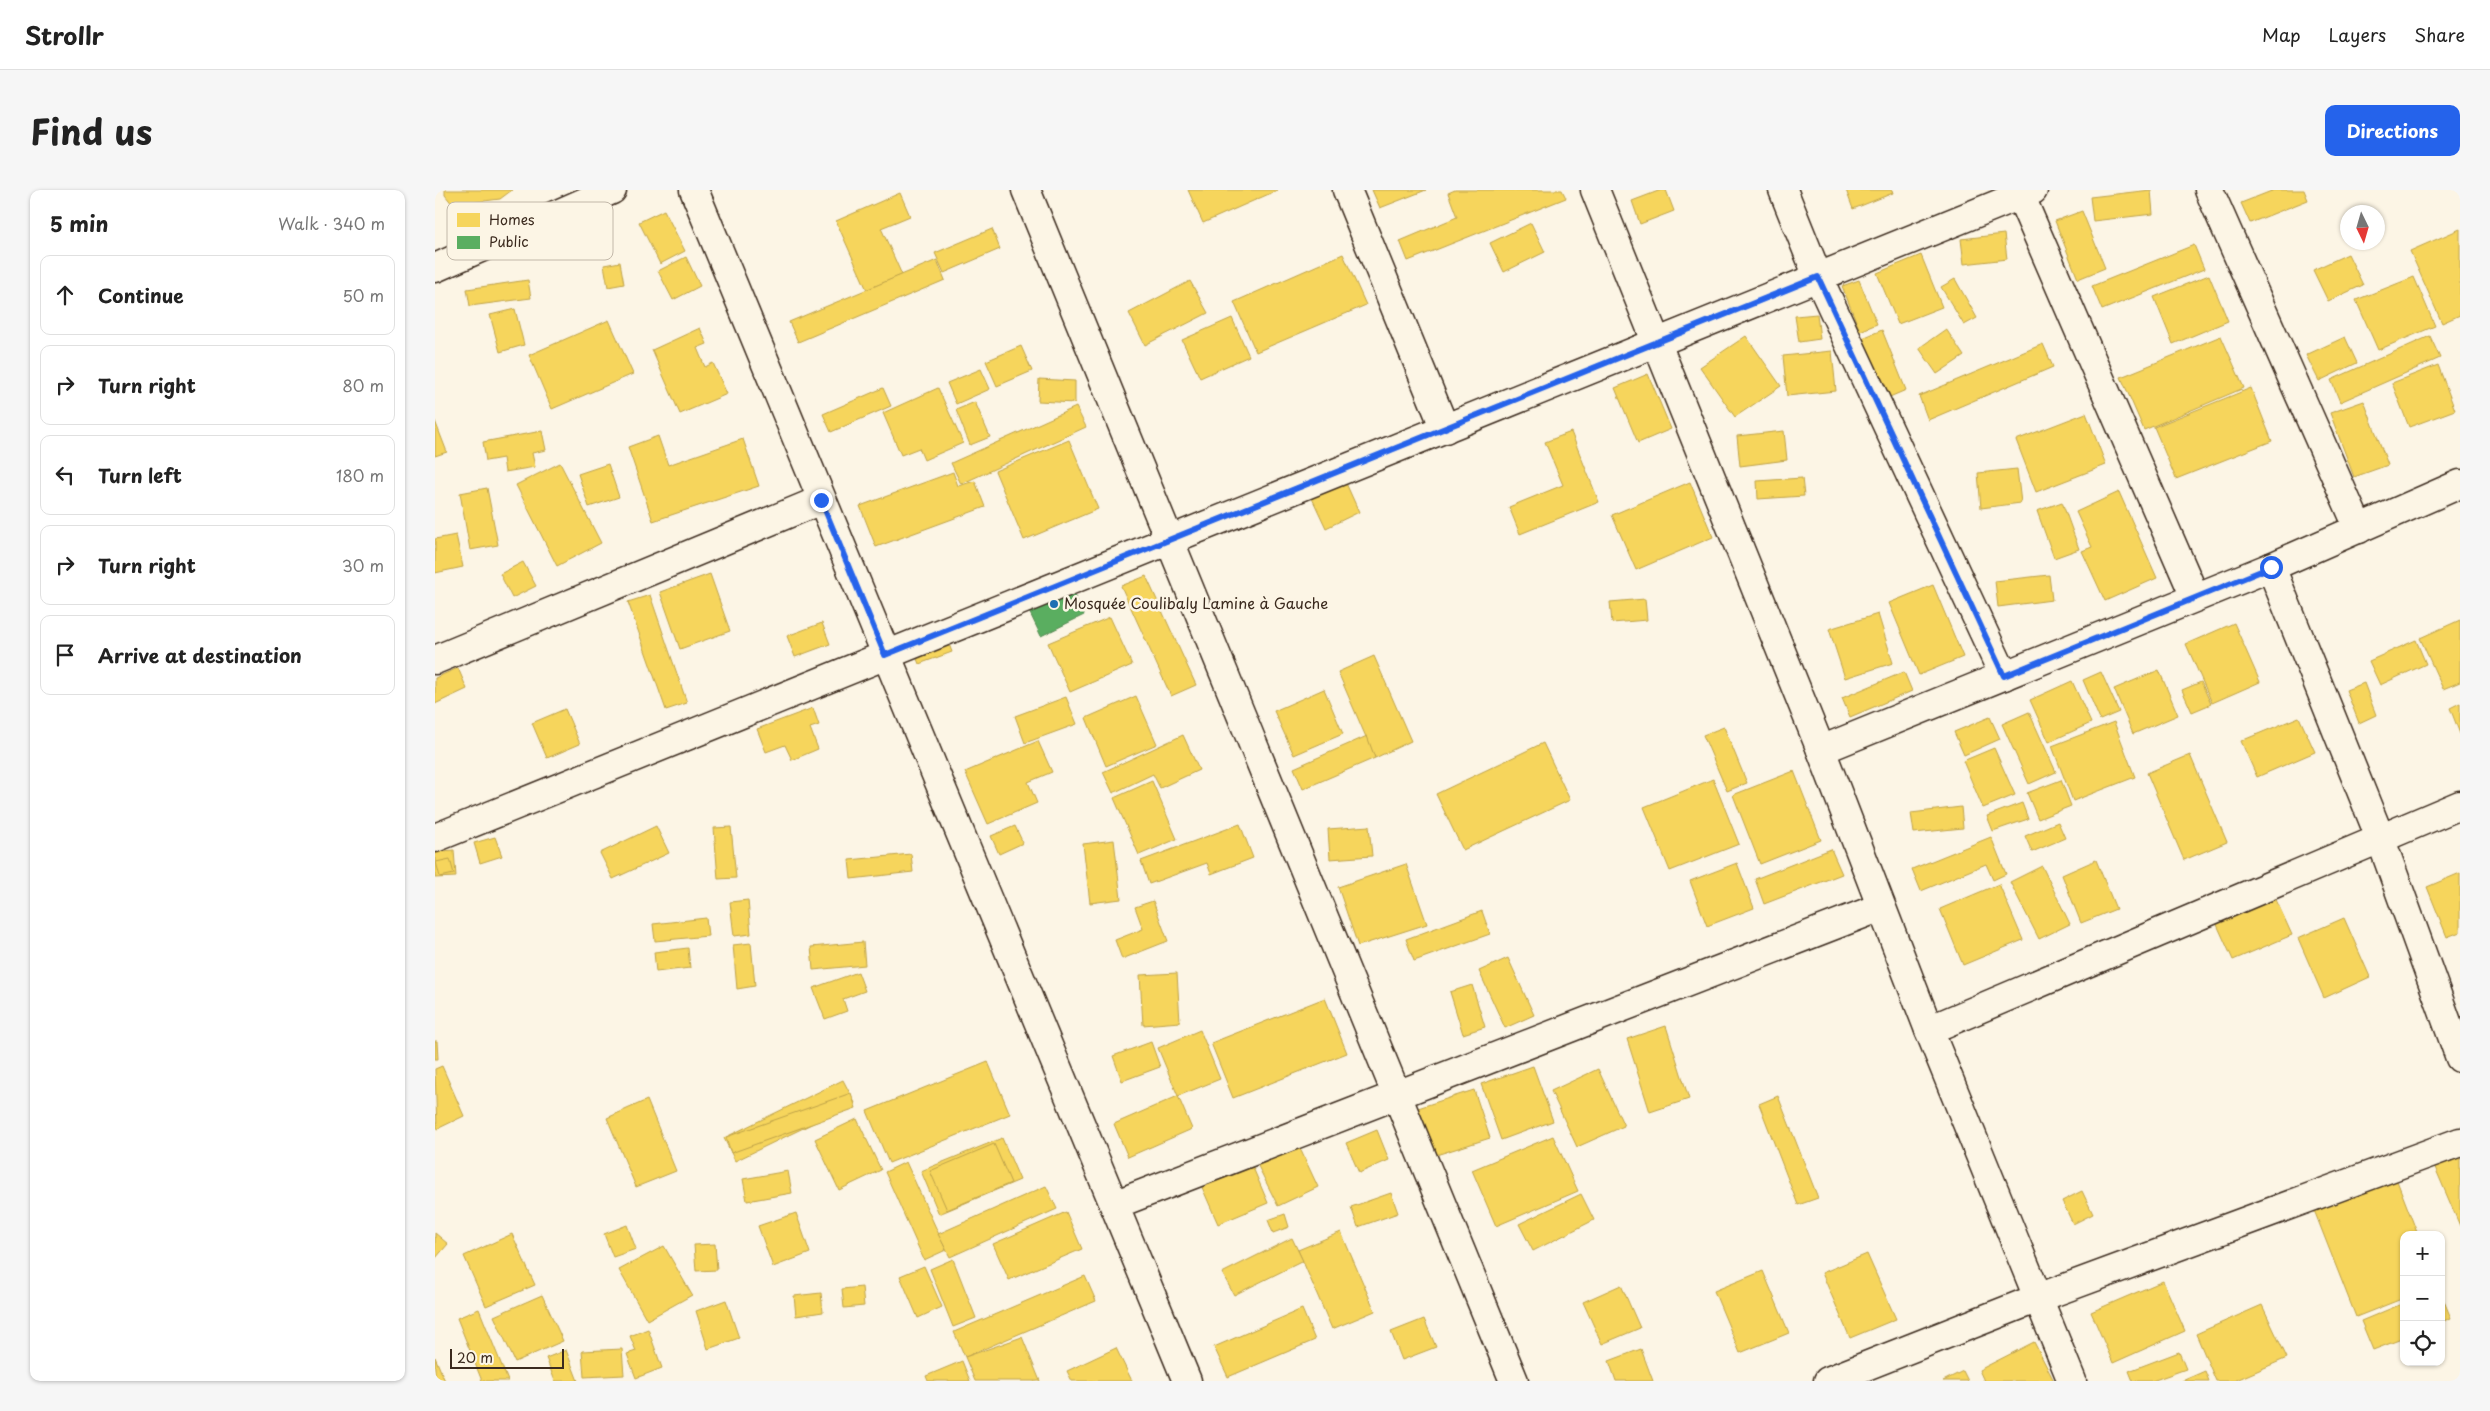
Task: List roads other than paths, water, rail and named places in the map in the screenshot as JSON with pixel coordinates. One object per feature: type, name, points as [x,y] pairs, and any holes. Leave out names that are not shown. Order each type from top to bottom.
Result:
[{"type":"street","points":[[585,202],[612,190]]},
{"type":"street","points":[[694,190],[1187,1381]]},
{"type":"street","points":[[1026,190],[1514,1381]]},
{"type":"street","points":[[1347,190],[1445,429]]},
{"type":"street","points":[[1595,190],[1821,750],[1929,1030],[2072,1381]]},
{"type":"street","points":[[1783,190],[1818,277],[2004,676]]},
{"type":"street","points":[[2209,190],[2359,529]]},
{"type":"street","points":[[435,838],[1445,429],[2023,192],[2195,597]]},
{"type":"street","points":[[435,268],[453,260]]},
{"type":"street","points":[[1821,750],[2271,567],[2460,484]]},
{"type":"street","points":[[435,660],[821,500]]},
{"type":"street","points":[[2271,567],[2381,840],[2460,1058]]},
{"type":"street","points":[[1929,1030],[2460,805]]},
{"type":"street","points":[[1114,1205],[1881,907]]},
{"type":"street","points":[[1828,1381],[2037,1298],[2460,1142]]},
{"type":"place","name":"Mosquée Coulibaly Lamine à Gauche","points":[[1054,604]]}]
